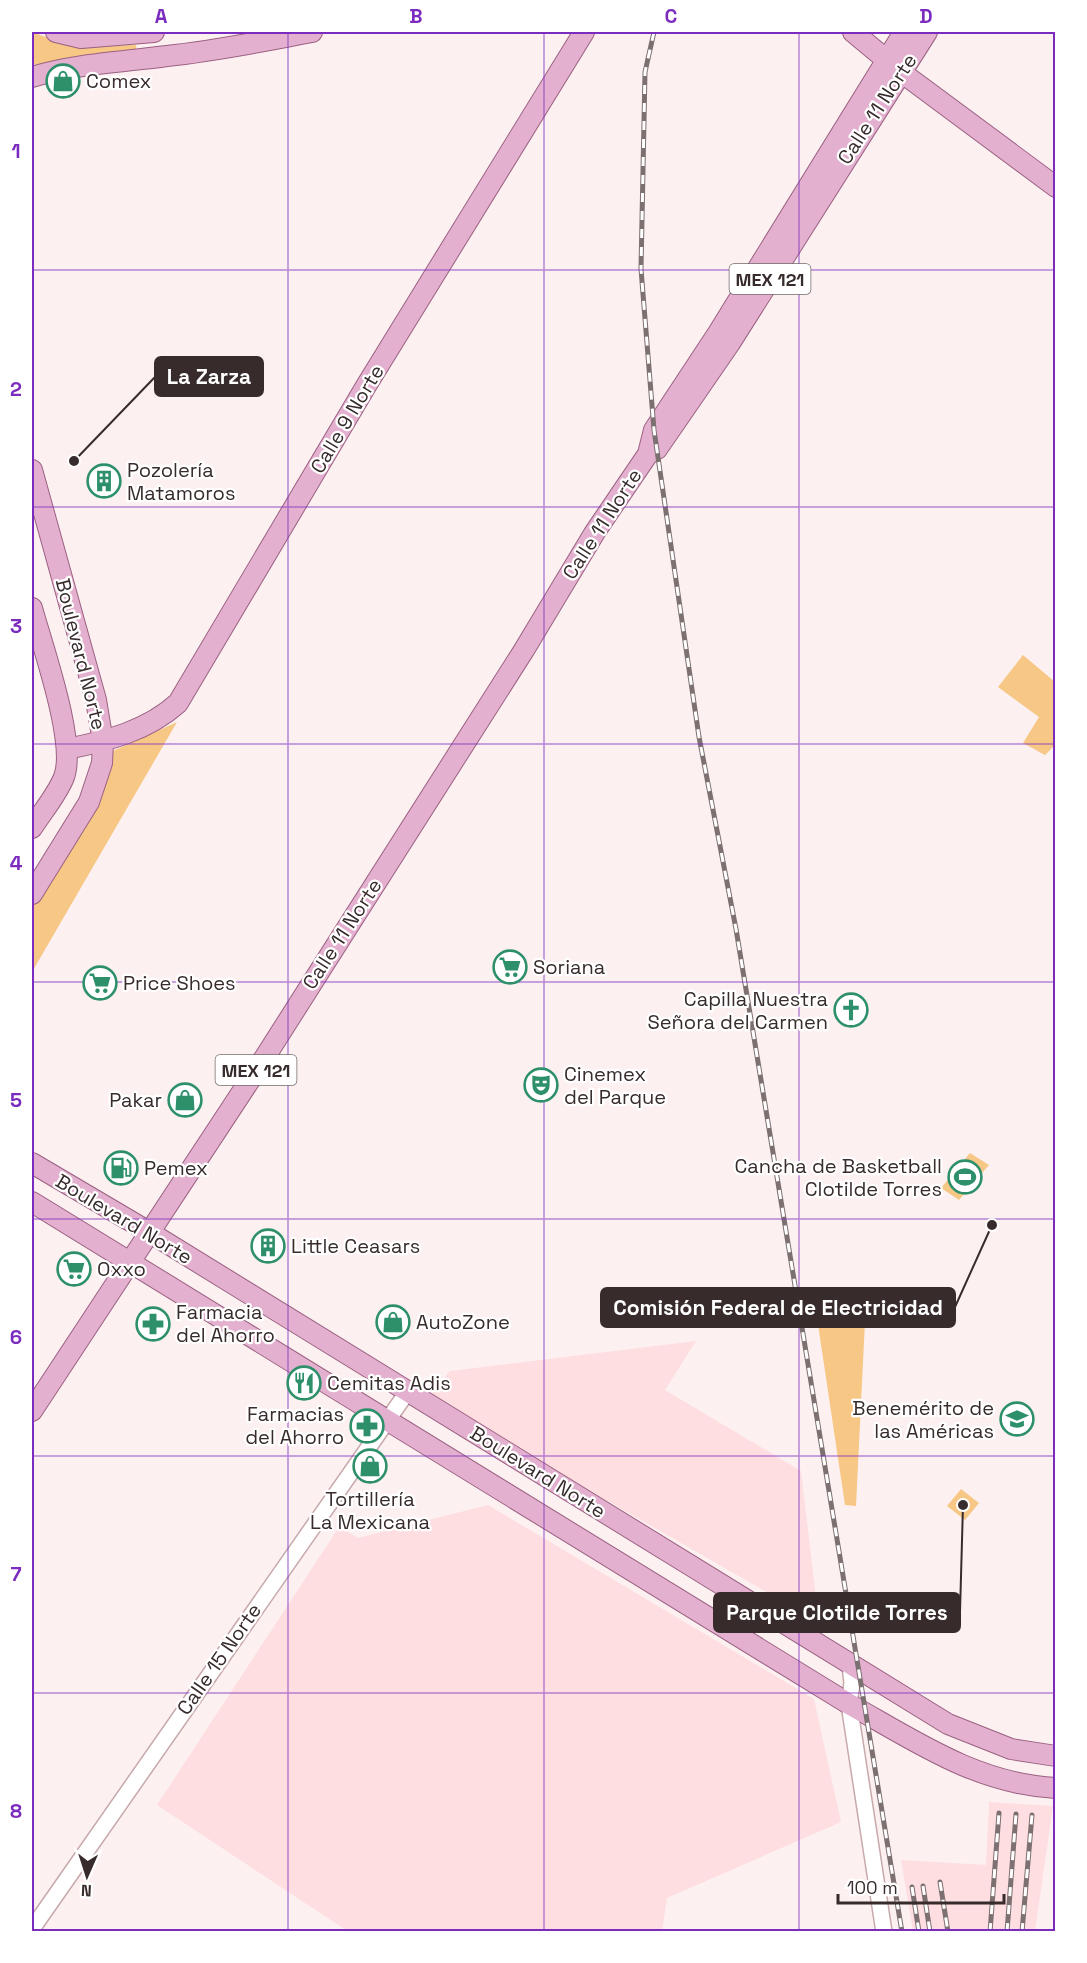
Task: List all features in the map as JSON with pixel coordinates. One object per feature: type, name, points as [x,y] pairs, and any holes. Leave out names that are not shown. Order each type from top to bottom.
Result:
[{"type":"main road","points":[[56,32],[81,38],[90,35],[154,32]]},
{"type":"main road","points":[[37,77],[222,50],[312,32]]},
{"type":"main road","name":"Calle 9 Norte","points":[[67,749],[103,742],[161,719],[178,703],[366,386],[584,32]]},
{"type":"main road","points":[[853,32],[893,65],[1056,187]]},
{"type":"main road","name":"Calle 11 Norte","points":[[32,1411],[361,907],[524,650],[595,532],[648,454],[657,449],[730,343],[893,65],[904,32]]},
{"type":"main road","name":"Calle 11 Norte","points":[[893,65],[927,32]]},
{"type":"main road","name":"Boulevard Norte","points":[[32,470],[98,710],[103,742],[102,763],[89,802],[32,894]]},
{"type":"main road","name":"Boulevard Norte","points":[[32,609],[67,749],[64,777],[32,828]]},
{"type":"main road","name":"Boulevard Norte","points":[[32,1163],[408,1391],[853,1672],[962,1731],[1011,1749],[1056,1756]]},
{"type":"main road","name":"Boulevard Norte","points":[[32,1202],[849,1704],[967,1769],[1002,1779],[1056,1788]]},
{"type":"street","name":"Calle 15 Norte","points":[[32,1929],[408,1391]]},
{"type":"street","points":[[853,1672],[849,1704],[884,1932]]},
{"type":"shaded area","points":[[32,32],[45,37],[83,44],[136,45],[137,52],[32,65]]},
{"type":"shaded area","points":[[1023,655],[1055,682],[1055,745],[1045,755],[1023,743],[1039,717],[998,687]]},
{"type":"shaded area","points":[[177,722],[32,972],[32,906],[91,809],[109,772],[113,751]]},
{"type":"shaded area","name":"Cancha de Basketball Clotilde Torres","points":[[970,1153],[989,1165],[959,1200],[941,1188]]},
{"type":"shaded area","points":[[844,1307],[865,1321],[856,1506],[845,1505],[816,1311]]},
{"type":"shaded area","points":[[696,1341],[665,1390],[801,1471],[819,1622],[428,1398],[450,1371]]},
{"type":"shaded area","points":[[961,1489],[979,1503],[965,1520],[947,1506]]},
{"type":"shaded area","points":[[488,1505],[814,1699],[841,1822],[667,1898],[662,1931],[349,1932],[157,1805],[339,1527],[358,1538]]},
{"type":"shaded area","points":[[989,1802],[1053,1806],[1035,1931],[913,1931],[901,1860],[986,1865]]},
{"type":"railway","points":[[654,32],[645,72],[641,269],[654,430],[699,737],[736,929],[902,1932]]},
{"type":"railway","points":[[990,1932],[999,1813]]},
{"type":"railway","points":[[1007,1932],[1016,1814]]},
{"type":"railway","points":[[1022,1932],[1032,1815]]},
{"type":"railway","points":[[940,1882],[948,1932]]},
{"type":"railway","points":[[923,1886],[930,1932]]},
{"type":"railway","points":[[912,1887],[919,1932]]},
{"type":"place","name":"Comex","points":[[63,81]]},
{"type":"place","name":"La Zarza","points":[[74,461]]},
{"type":"place","name":"Pozolería Matamoros","points":[[104,481]]},
{"type":"place","name":"Soriana","points":[[510,967]]},
{"type":"place","name":"Price Shoes","points":[[100,983]]},
{"type":"place","name":"Capilla Nuestra Señora del Carmen","points":[[851,1010]]},
{"type":"place","name":"Cinemex del Parque","points":[[541,1085]]},
{"type":"place","name":"Pakar","points":[[185,1100]]},
{"type":"place","name":"Pemex","points":[[121,1168]]},
{"type":"place","name":"Cancha de Basketball Clotilde Torres","points":[[965,1177]]},
{"type":"place","name":"Comisión Federal de Electricidad","points":[[992,1225]]},
{"type":"place","name":"Little Ceasars","points":[[268,1246]]},
{"type":"place","name":"Oxxo","points":[[74,1269]]},
{"type":"place","name":"AutoZone","points":[[393,1322]]},
{"type":"place","name":"Farmacia del Ahorro","points":[[153,1324]]},
{"type":"place","name":"Cemitas Adis","points":[[304,1383]]},
{"type":"place","name":"Benemérito de las Américas","points":[[1017,1419]]},
{"type":"place","name":"Farmacias del Ahorro","points":[[367,1426]]},
{"type":"place","name":"Tortillería La Mexicana","points":[[370,1466]]},
{"type":"place","name":"Parque Clotilde Torres","points":[[963,1505]]}]
